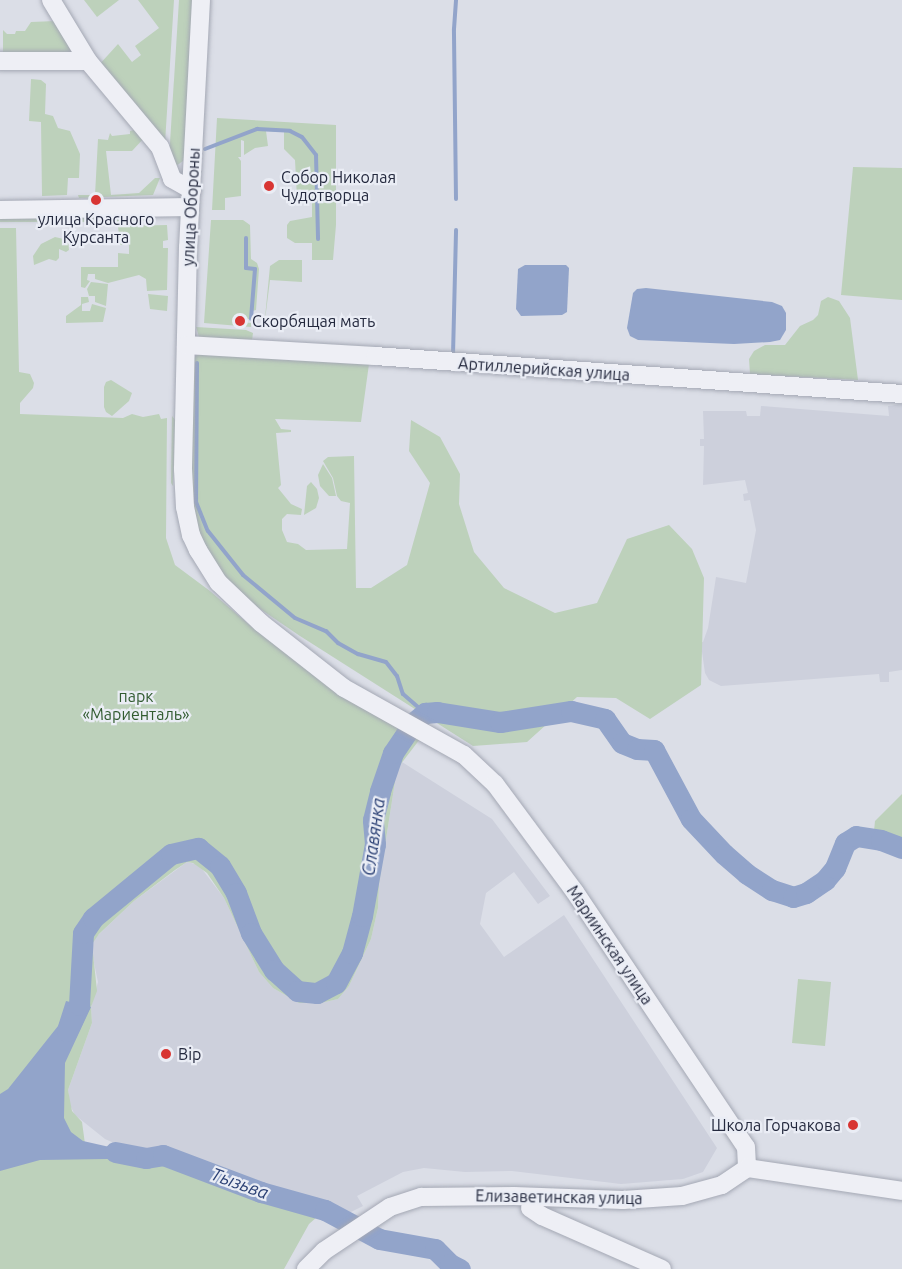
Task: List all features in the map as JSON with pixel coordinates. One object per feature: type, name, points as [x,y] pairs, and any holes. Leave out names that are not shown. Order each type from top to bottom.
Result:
[{"type":"street","points":[[51,0],[88,61],[160,147],[172,179],[191,198]]},
{"type":"street","name":"улица Обороны","points":[[201,0],[191,198],[184,415],[185,507],[191,535],[207,567],[224,588],[261,623],[344,688],[395,717]]},
{"type":"street","points":[[0,61],[88,61]]},
{"type":"street","points":[[0,210],[191,198]]},
{"type":"street","name":"Артиллерийская улица","points":[[186,345],[375,356],[902,394]]},
{"type":"street","name":"Мариинская улица","points":[[395,717],[443,743],[482,770],[513,805],[746,1147],[747,1168]]},
{"type":"street","points":[[747,1168],[902,1191]]},
{"type":"street","name":"Елизаветинская улица","points":[[306,1269],[324,1251],[390,1207],[421,1197],[445,1195],[623,1200],[682,1196],[722,1185],[747,1168]]},
{"type":"street","points":[[530,1208],[542,1216],[662,1269]]},
{"type":"shaded area","points":[[902,404],[902,670],[889,672],[889,682],[880,682],[879,674],[721,686],[709,680],[705,673],[702,652],[699,652],[697,643],[703,642],[708,628],[716,577],[746,583],[756,530],[750,500],[744,501],[743,494],[748,493],[745,480],[703,485],[704,446],[700,446],[700,439],[704,439],[703,411],[746,411],[747,416],[760,416],[761,406],[889,416],[888,406]]},
{"type":"shaded area","points":[[402,762],[492,819],[550,896],[538,904],[514,872],[486,893],[480,924],[504,957],[564,915],[717,1148],[703,1172],[683,1179],[621,1184],[512,1171],[465,1172],[424,1168],[403,1172],[357,1196],[363,1206],[347,1214],[308,1200],[288,1198],[268,1191],[179,1153],[163,1150],[145,1155],[132,1151],[105,1139],[75,1115],[70,1105],[68,1090],[92,1023],[91,1007],[98,982],[92,953],[94,939],[134,901],[187,862],[199,865],[224,898],[259,972],[273,988],[299,1003],[321,1003],[338,999],[349,986],[371,939],[378,908],[379,884],[397,769]]},
{"type":"green space","points":[[84,0],[119,0],[97,17]]},
{"type":"green space","points":[[138,0],[174,0],[165,143],[98,66],[118,44],[132,62],[141,55],[135,46],[159,28]]},
{"type":"green space","points":[[179,0],[194,0],[186,151],[183,161],[176,166],[169,159]]},
{"type":"green space","points":[[56,21],[74,55],[3,53],[3,30],[7,34],[15,34],[16,31],[25,31],[31,22]]},
{"type":"green space","points":[[31,79],[41,80],[46,84],[45,114],[53,116],[58,128],[70,131],[80,154],[79,178],[68,178],[67,195],[42,196],[41,122],[29,121]]},
{"type":"green space","points":[[217,118],[336,125],[336,225],[333,260],[312,260],[312,243],[295,243],[287,238],[287,225],[290,221],[312,217],[312,199],[297,198],[295,160],[284,149],[284,132],[266,131],[268,146],[255,148],[244,155],[244,141],[241,140],[241,157],[238,157],[241,161],[241,196],[225,198],[225,210],[212,210]]},
{"type":"green space","points":[[138,129],[155,145],[155,157],[145,137],[132,151],[106,151],[111,195],[139,193],[155,178],[160,178],[153,195],[79,198],[78,195],[95,195],[98,139],[108,140],[110,133],[112,136],[130,134],[130,131]]},
{"type":"green space","points":[[853,167],[902,168],[902,300],[841,295]]},
{"type":"green space","points":[[78,215],[148,215],[149,221],[80,222]]},
{"type":"green space","points":[[0,216],[71,216],[71,222],[0,222]]},
{"type":"green space","points":[[211,220],[243,220],[250,225],[251,259],[257,263],[259,269],[256,310],[252,311],[251,319],[239,319],[239,322],[251,323],[251,327],[204,323]]},
{"type":"green space","points":[[167,225],[168,240],[163,241],[163,248],[168,248],[167,290],[147,291],[146,279],[139,275],[108,283],[95,279],[95,274],[88,274],[87,280],[90,281],[85,288],[81,287],[81,267],[118,267],[118,253],[129,254],[129,245],[120,245],[118,226]]},
{"type":"green space","name":"парк «Мариенталь»","points":[[0,228],[16,228],[19,372],[30,374],[34,383],[33,388],[20,403],[20,414],[123,418],[132,414],[143,417],[159,414],[161,419],[167,418],[166,538],[175,565],[210,591],[259,633],[339,691],[420,739],[397,769],[379,884],[378,908],[371,939],[349,986],[338,999],[321,1003],[299,1003],[273,988],[259,972],[224,898],[207,873],[193,863],[187,862],[134,901],[99,934],[92,944],[97,991],[91,1007],[92,1023],[68,1090],[72,1111],[82,1122],[85,1144],[146,1158],[163,1155],[261,1192],[325,1210],[309,1224],[284,1269],[0,1269]]},
{"type":"green space","points":[[55,237],[68,240],[69,250],[66,252],[59,249],[59,258],[56,261],[49,259],[34,265],[33,256],[41,244]]},
{"type":"green space","points":[[279,260],[302,260],[302,282],[270,280],[264,328],[270,266]]},
{"type":"green space","points":[[91,282],[108,284],[106,306],[95,302],[95,296],[89,296],[87,289]]},
{"type":"green space","points":[[148,294],[168,296],[167,311],[150,309]]},
{"type":"green space","points":[[81,297],[88,297],[89,302],[82,304],[82,311],[90,311],[92,304],[106,308],[103,322],[66,323],[66,316],[81,305]]},
{"type":"green space","points":[[828,297],[839,301],[850,318],[858,380],[750,374],[749,359],[754,351],[765,345],[785,345],[800,326],[818,315],[821,301]]},
{"type":"green space","points":[[196,327],[246,330],[253,333],[252,340],[199,337]]},
{"type":"green space","points":[[201,352],[369,364],[361,422],[275,419],[281,429],[291,430],[291,432],[276,433],[281,485],[278,488],[291,504],[302,509],[301,515],[287,514],[282,519],[282,530],[287,542],[298,544],[306,550],[347,549],[350,503],[341,501],[337,496],[333,478],[323,461],[328,457],[354,456],[356,588],[371,588],[407,565],[430,483],[409,451],[411,420],[440,437],[460,474],[459,504],[474,552],[504,588],[555,613],[597,603],[627,539],[669,525],[692,549],[704,578],[701,685],[650,719],[616,698],[577,697],[527,742],[473,746],[300,636],[250,602],[217,569],[205,550],[190,502],[193,358]]},
{"type":"green space","points":[[111,380],[132,393],[129,401],[112,416],[106,412],[104,407],[104,387],[106,382]]},
{"type":"green space","points":[[172,416],[176,421],[173,486],[171,483]]},
{"type":"green space","points":[[323,464],[332,478],[336,496],[329,496],[320,486],[318,475]]},
{"type":"green space","points":[[311,482],[317,489],[319,498],[316,508],[304,515],[307,486]]},
{"type":"green space","points":[[902,794],[902,842],[874,831],[875,821]]},
{"type":"green space","points":[[798,979],[831,982],[825,1046],[792,1043]]},
{"type":"water","points":[[525,265],[566,265],[569,268],[567,312],[562,315],[521,316],[516,309],[518,269]]},
{"type":"water","points":[[646,288],[772,302],[782,306],[786,313],[786,330],[780,340],[770,342],[734,344],[638,340],[630,336],[627,328],[633,293],[637,289]]},
{"type":"water","points":[[66,1001],[91,1007],[65,1063],[64,1118],[71,1132],[83,1141],[145,1155],[142,1162],[108,1159],[40,1160],[0,1171],[0,1094],[8,1089],[58,1026]]},
{"type":"waterway","points":[[456,0],[454,29],[456,199]]},
{"type":"waterway","points":[[205,149],[257,129],[290,131],[302,137],[316,155],[318,239]]},
{"type":"waterway","points":[[455,355],[453,355],[456,230]]},
{"type":"waterway","points":[[246,238],[246,268],[255,269],[251,319]]},
{"type":"waterway","points":[[197,363],[196,502],[208,531],[243,575],[295,618],[326,631],[338,643],[358,654],[386,662],[397,676],[403,694],[425,713]]},
{"type":"waterway","name":"Славянка","points":[[67,1031],[79,1005],[83,933],[93,918],[171,854],[198,848],[220,866],[236,893],[251,933],[274,970],[297,991],[317,993],[336,983],[352,953],[362,916],[375,844],[373,820],[380,791],[393,753],[413,723],[425,713],[437,712],[500,722],[571,711],[605,719],[622,743],[637,749],[654,750],[691,819],[724,854],[747,874],[772,890],[793,897],[806,893],[825,880],[835,868],[845,843],[856,836],[881,840],[902,848]]},
{"type":"waterway","name":"Тызьва","points":[[115,1152],[146,1158],[163,1155],[261,1192],[325,1210],[379,1239],[435,1249],[450,1264],[460,1269]]},
{"type":"place","name":"Собор Николая Чудотворца","points":[[269,186]]},
{"type":"place","name":"улица Красного Курсанта","points":[[96,200]]},
{"type":"place","name":"Скорбящая мать","points":[[240,321]]},
{"type":"place","name":"Bip","points":[[166,1054]]},
{"type":"place","name":"Школа Горчакова","points":[[853,1125]]}]
